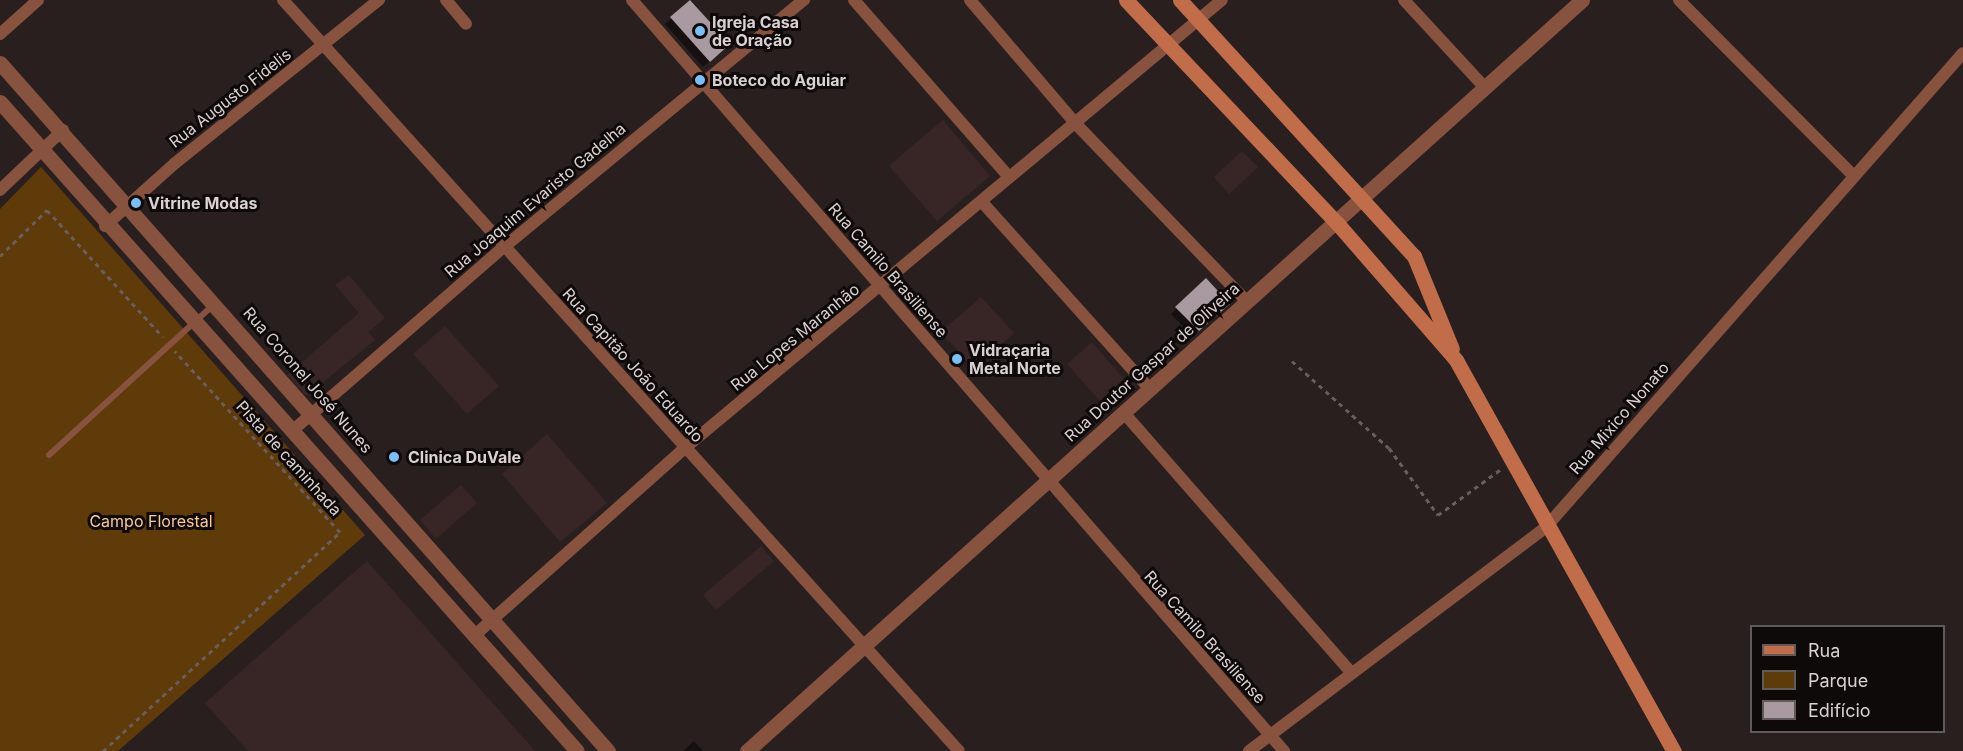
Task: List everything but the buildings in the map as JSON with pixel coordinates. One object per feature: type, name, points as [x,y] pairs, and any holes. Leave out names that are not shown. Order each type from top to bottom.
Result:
[{"type":"main road","points":[[1126,0],[1337,223],[1456,360],[1514,459],[1546,527],[1674,751]]},
{"type":"main road","points":[[1180,0],[1364,196],[1425,273],[1456,360]]},
{"type":"street","points":[[0,34],[38,0]]},
{"type":"street","name":"Rua Capitão João Eduardo","points":[[283,0],[959,751]]},
{"type":"street","name":"Rua Augusto Fidelis","points":[[105,226],[322,45],[380,0]]},
{"type":"street","points":[[446,0],[466,24]]},
{"type":"street","name":"Rua Camilo Brasiliense","points":[[632,0],[882,287],[1045,481],[1284,751]]},
{"type":"street","name":"Rua Joaquim Evaristo Gadelha","points":[[292,431],[504,247],[702,81],[804,0]]},
{"type":"street","points":[[854,0],[1009,177]]},
{"type":"street","points":[[970,0],[1075,123],[1247,302]]},
{"type":"street","name":"Rua Lopes Maranhão","points":[[475,635],[685,448],[882,287],[1009,177],[1222,0]]},
{"type":"street","points":[[1404,0],[1486,89]]},
{"type":"street","name":"Rua Doutor Gaspar de Oliveira","points":[[747,751],[1045,481],[1486,89],[1582,0]]},
{"type":"street","points":[[1679,0],[1854,176]]},
{"type":"street","name":"Rua Mixico Nonato","points":[[1249,751],[1546,527],[1963,53]]},
{"type":"street","name":"Rua Coronel José Nunes","points":[[0,63],[130,205],[608,751]]},
{"type":"street","points":[[0,102],[105,226],[195,321],[578,751]]},
{"type":"street","points":[[0,190],[63,130]]},
{"type":"street","points":[[982,202],[1150,389]]},
{"type":"street","points":[[1124,413],[1352,673]]},
{"type":"lane","points":[[49,455],[215,302]]},
{"type":"path","name":"Pista de caminhada","points":[[0,256],[47,210],[340,532],[103,751]]},
{"type":"path","points":[[1292,362],[1389,448],[1438,515],[1514,459]]},
{"type":"shaded area","points":[[943,120],[990,176],[937,221],[889,166]]},
{"type":"shaded area","points":[[1242,151],[1258,167],[1229,194],[1214,177]]},
{"type":"shaded area","points":[[349,275],[385,318],[368,332],[375,340],[306,396],[287,375],[359,313],[335,285]]},
{"type":"shaded area","points":[[981,297],[1014,333],[974,369],[941,332]]},
{"type":"shaded area","points":[[445,326],[499,386],[467,414],[413,354]]},
{"type":"shaded area","points":[[1092,342],[1132,388],[1107,409],[1067,364]]},
{"type":"shaded area","points":[[547,434],[607,503],[560,542],[502,474]]},
{"type":"shaded area","points":[[461,485],[477,503],[436,539],[420,520]]},
{"type":"shaded area","points":[[761,546],[774,561],[716,610],[703,595]]},
{"type":"shaded area","points":[[367,561],[535,751],[248,751],[205,703]]},
{"type":"green space","name":"Campo Florestal","points":[[41,167],[365,535],[118,751],[0,751],[0,209]]},
{"type":"place","name":"Igreja Casa de Oração","points":[[700,31]]},
{"type":"place","name":"Boteco do Aguiar","points":[[700,80]]},
{"type":"place","name":"Vitrine Modas","points":[[136,203]]},
{"type":"place","name":"Vidraçaria Metal Norte","points":[[957,359]]},
{"type":"place","name":"Clinica DuVale","points":[[394,457]]}]
